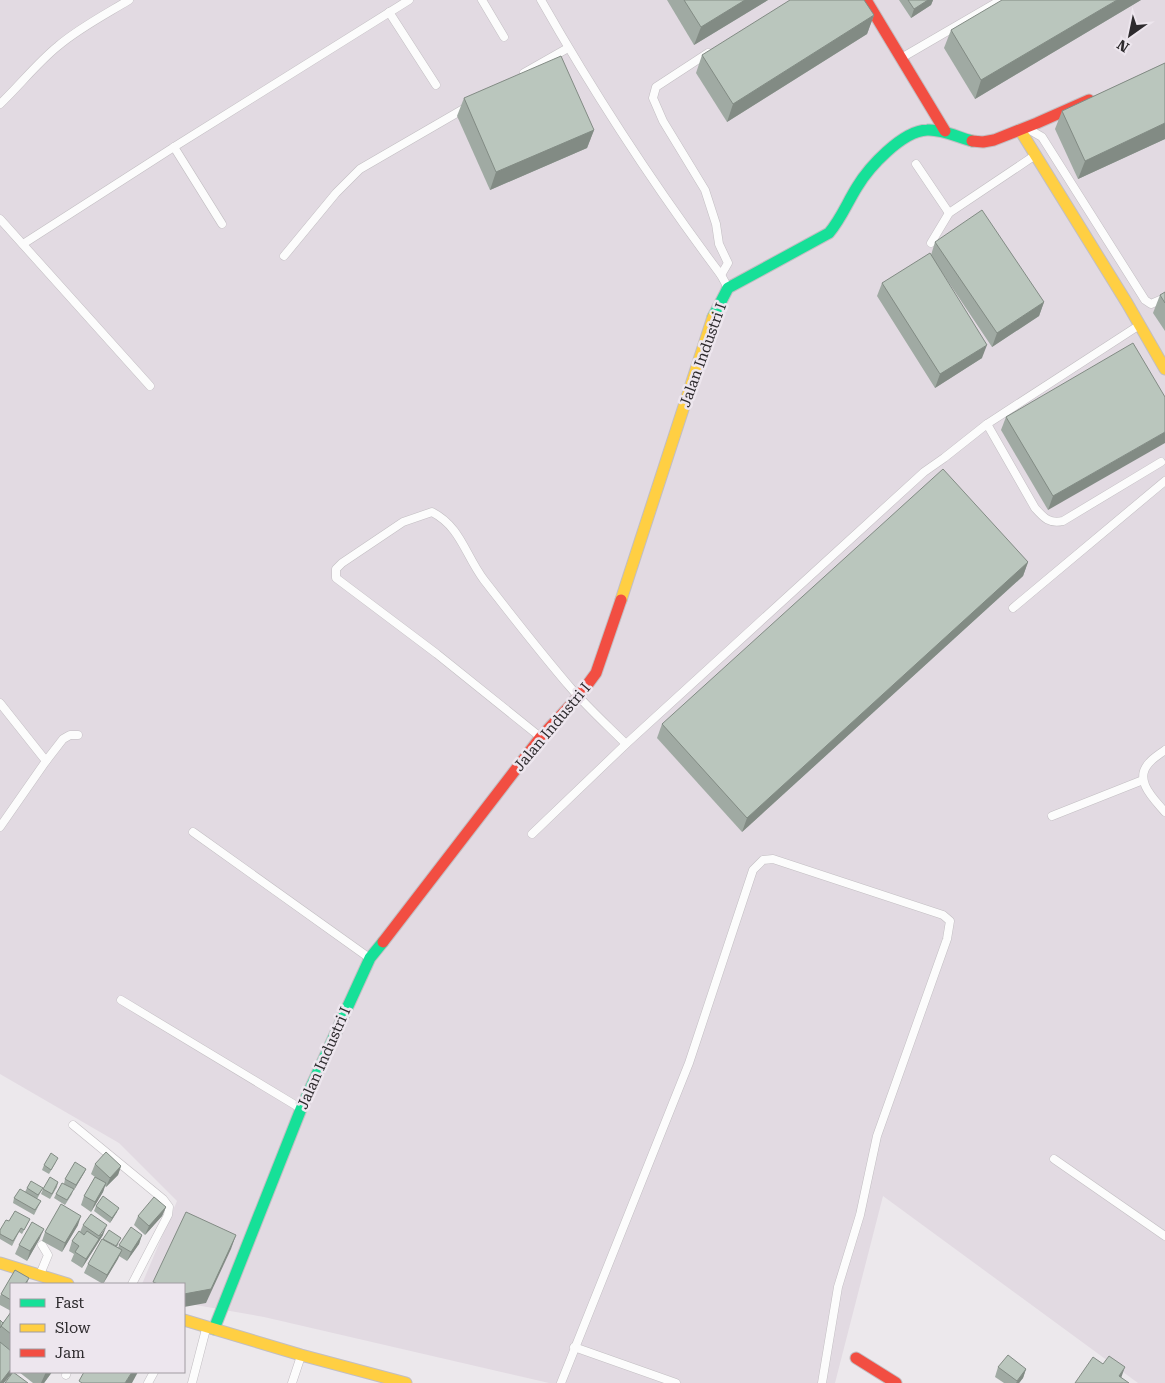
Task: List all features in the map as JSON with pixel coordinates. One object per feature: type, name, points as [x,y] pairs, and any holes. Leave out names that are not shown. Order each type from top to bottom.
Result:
[{"type":"main road","points":[[866,0],[945,131],[963,140],[985,142],[1023,129],[1099,95]]},
{"type":"main road","points":[[1023,129],[1036,155],[1165,369]]},
{"type":"main road","name":"Jalan Industri I","points":[[210,1328],[301,1109],[370,958],[540,738],[579,696],[596,673],[644,532],[713,316],[728,288],[829,233],[838,224],[859,183],[884,156],[906,137],[920,130],[945,131]]},
{"type":"main road","points":[[0,1263],[64,1283]]},
{"type":"main road","points":[[185,1320],[301,1355],[406,1383]]},
{"type":"main road","points":[[856,1358],[896,1383]]},
{"type":"lane","points":[[0,104],[58,46],[130,0]]},
{"type":"lane","points":[[23,244],[409,0]]},
{"type":"lane","points":[[482,0],[504,37]]},
{"type":"lane","points":[[541,0],[568,48],[675,213],[721,275],[728,288]]},
{"type":"lane","points":[[901,58],[1001,0]]},
{"type":"lane","points":[[389,12],[436,85]]},
{"type":"lane","points":[[516,78],[568,48]]},
{"type":"lane","points":[[717,48],[656,87],[653,98],[662,121],[705,190],[716,224],[719,244],[728,263],[721,275]]},
{"type":"lane","points":[[284,256],[336,193],[360,169],[474,102]]},
{"type":"lane","points":[[1023,129],[1042,137],[1145,300],[1151,304],[1165,298]]},
{"type":"lane","points":[[174,147],[222,224]]},
{"type":"lane","points":[[931,243],[948,213],[1036,155]]},
{"type":"lane","points":[[916,164],[948,213]]},
{"type":"lane","points":[[0,220],[150,386]]},
{"type":"lane","points":[[532,834],[626,744],[924,472],[987,424],[1139,324]]},
{"type":"lane","points":[[987,424],[1035,508],[1046,520],[1055,523],[1063,521],[1161,462]]},
{"type":"lane","points":[[1013,608],[1165,481]]},
{"type":"lane","points":[[540,738],[437,654],[336,578],[336,569],[403,522],[432,512],[443,518],[456,531],[482,578],[571,688],[626,744]]},
{"type":"lane","points":[[0,703],[46,761]]},
{"type":"lane","points":[[0,827],[63,740],[70,735],[78,735]]},
{"type":"lane","points":[[1165,750],[1148,764],[1143,780],[1147,790],[1165,812]]},
{"type":"lane","points":[[1052,816],[1143,780]]},
{"type":"lane","points":[[193,832],[370,958]]},
{"type":"lane","points":[[561,1383],[689,1062],[753,870],[763,860],[773,859],[943,915],[950,921],[947,939],[877,1136],[860,1215],[838,1287],[822,1383]]},
{"type":"lane","points":[[121,1000],[301,1109]]},
{"type":"lane","points":[[73,1125],[163,1199],[169,1207],[168,1215],[133,1283]]},
{"type":"lane","points":[[1054,1159],[1165,1236]]},
{"type":"lane","points":[[39,1276],[48,1255],[42,1246]]},
{"type":"lane","points":[[192,1383],[210,1328]]},
{"type":"lane","points":[[574,1347],[676,1383]]},
{"type":"lane","points":[[292,1383],[301,1355]]},
{"type":"shaded area","points":[[0,0],[1165,0],[1165,1383],[1138,1383],[883,1196],[835,1383],[549,1383],[264,1317],[185,1303],[185,1283],[142,1283],[177,1201],[119,1143],[0,1074]]},
{"type":"building","points":[[684,0],[745,0],[701,27]]},
{"type":"building","points":[[790,0],[864,0],[874,15],[733,104],[702,55]]},
{"type":"building","points":[[908,0],[928,0],[914,9]]},
{"type":"building","points":[[1002,0],[1117,0],[981,80],[951,30]]},
{"type":"building","points":[[561,56],[594,130],[496,172],[464,98]]},
{"type":"building","points":[[1165,63],[1165,123],[1085,161],[1062,111]]},
{"type":"building","points":[[982,210],[1044,302],[997,333],[935,242]]},
{"type":"building","points":[[930,253],[987,345],[940,374],[882,283]]},
{"type":"building","points":[[1165,292],[1165,303],[1160,295]]},
{"type":"building","points":[[1133,343],[1165,397],[1165,432],[1053,496],[1006,417]]},
{"type":"building","points":[[943,469],[1028,562],[747,818],[662,724]]},
{"type":"building","points":[[106,1152],[121,1166],[110,1178],[95,1164]]},
{"type":"building","points":[[51,1153],[58,1158],[51,1170],[44,1165]]},
{"type":"building","points":[[75,1162],[86,1169],[76,1185],[65,1179]]},
{"type":"building","points":[[50,1177],[58,1182],[52,1194],[43,1189]]},
{"type":"building","points":[[95,1177],[106,1183],[95,1202],[84,1196]]},
{"type":"building","points":[[31,1181],[43,1188],[38,1195],[27,1188]]},
{"type":"building","points":[[62,1183],[74,1189],[67,1200],[56,1194]]},
{"type":"building","points":[[20,1189],[41,1201],[35,1210],[14,1198]]},
{"type":"building","points":[[103,1196],[119,1208],[112,1218],[96,1206]]},
{"type":"building","points":[[154,1197],[166,1207],[149,1226],[138,1216]]},
{"type":"building","points":[[61,1204],[81,1216],[65,1243],[45,1232]]},
{"type":"building","points":[[15,1211],[30,1219],[24,1230],[21,1228],[13,1241],[0,1234],[0,1230]]},
{"type":"building","points":[[186,1212],[236,1235],[211,1289],[185,1294],[185,1283],[153,1282]]},
{"type":"building","points":[[91,1214],[107,1225],[99,1236],[83,1225]]},
{"type":"building","points":[[32,1222],[44,1229],[30,1251],[19,1245]]},
{"type":"building","points":[[131,1227],[142,1235],[131,1252],[119,1245]]},
{"type":"building","points":[[109,1230],[121,1238],[116,1246],[103,1239]]},
{"type":"building","points":[[79,1231],[84,1235],[87,1231],[99,1239],[86,1259],[75,1252],[79,1246],[72,1241]]},
{"type":"building","points":[[102,1239],[122,1250],[107,1275],[88,1264]]},
{"type":"building","points":[[15,1270],[29,1278],[26,1283],[10,1283],[10,1299],[1,1294]]},
{"type":"building","points":[[10,1313],[10,1333],[1,1326]]},
{"type":"building","points":[[0,1342],[10,1350],[10,1370],[0,1383]]},
{"type":"building","points":[[1008,1355],[1026,1369],[1017,1381],[998,1367]]},
{"type":"building","points":[[1109,1356],[1125,1367],[1119,1376],[1129,1383],[1075,1383],[1093,1357],[1103,1364]]},
{"type":"building","points":[[12,1373],[14,1373],[28,1383],[5,1383]]},
{"type":"building","points":[[83,1373],[131,1373],[125,1383],[82,1383],[79,1381]]},
{"type":"traffic: fast","points":[[713,317],[728,288],[829,233],[862,179],[878,160],[897,143],[917,132],[927,130],[944,132],[972,141]]},
{"type":"traffic: fast","points":[[214,1329],[301,1109],[370,958],[383,942]]},
{"type":"traffic: slow","points":[[1020,130],[1127,303],[1165,369]]},
{"type":"traffic: slow","points":[[621,600],[713,317]]},
{"type":"traffic: slow","points":[[0,1263],[65,1283]]},
{"type":"traffic: slow","points":[[185,1320],[301,1355],[406,1383]]},
{"type":"traffic: jam","points":[[866,0],[945,131]]},
{"type":"traffic: jam","points":[[972,141],[994,140],[1089,100]]},
{"type":"traffic: jam","points":[[383,942],[540,738],[579,696],[596,673],[621,600]]},
{"type":"traffic: jam","points":[[856,1358],[896,1383]]}]
